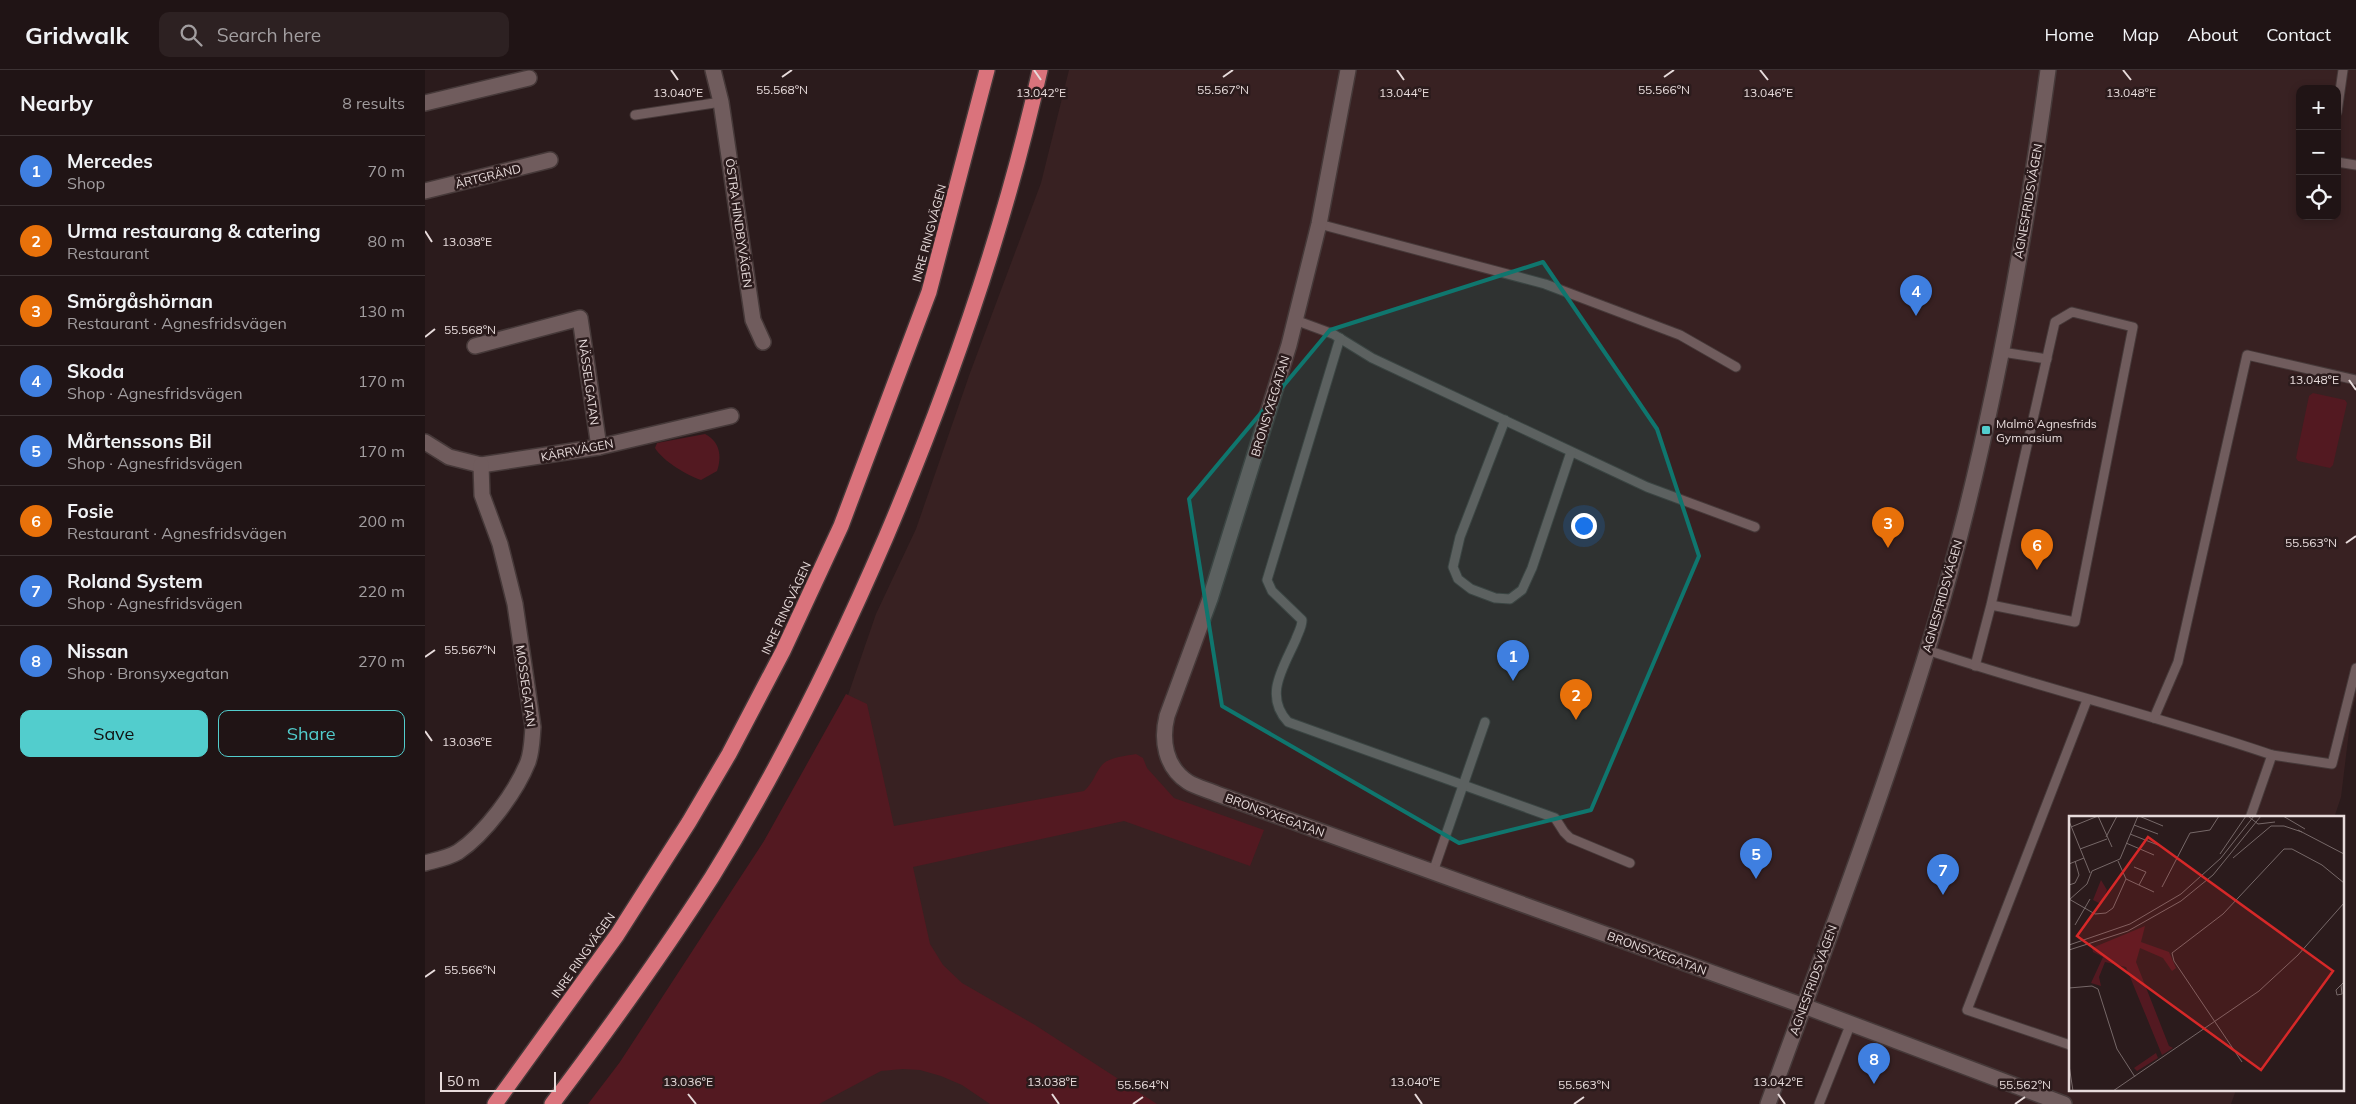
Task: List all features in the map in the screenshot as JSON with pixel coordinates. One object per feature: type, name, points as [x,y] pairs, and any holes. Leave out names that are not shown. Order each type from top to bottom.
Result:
[{"type":"highway","points":[[971,134],[977,70]]},
{"type":"highway","name":"INRE RINGVÄGEN","points":[[495,1104],[617,934],[684,830],[729,754],[783,651],[841,526],[929,292],[987,70]]},
{"type":"highway","points":[[552,1104],[604,1036],[713,875],[802,716],[844,632],[910,480],[963,343],[1012,178],[1040,70]]},
{"type":"street","name":"ÖSTRA HINDBYVÄGEN","points":[[713,70],[721,102],[753,320],[763,342]]},
{"type":"street","name":"BRONSYXEGATAN","points":[[1347,70],[1319,224],[1295,320],[1210,599],[1167,716],[1163,732],[1164,746],[1170,761],[1188,782],[1851,1023],[2064,1104]]},
{"type":"street","name":"AGNESFRIDSVÄGEN","points":[[1768,1104],[1873,816],[1950,573],[1981,449],[2002,352],[2048,70]]},
{"type":"street","points":[[425,103],[529,78]]},
{"type":"street","name":"ÄRTGRÄND","points":[[425,192],[550,160]]},
{"type":"street","name":"NÄSSELGATAN","points":[[475,346],[580,318],[599,447]]},
{"type":"street","name":"KÄRRVÄGEN","points":[[425,442],[449,456],[481,465],[599,447],[731,416]]},
{"type":"street","name":"MOSSEGATAN","points":[[425,863],[456,853],[481,832],[511,792],[528,762],[532,745],[533,728],[515,604],[500,544],[482,495],[481,465]]},
{"type":"lane","points":[[2341,85],[2343,70]]},
{"type":"lane","points":[[635,115],[721,102]]},
{"type":"lane","points":[[2341,163],[2356,165]]},
{"type":"lane","points":[[1319,224],[1545,284],[1680,335],[1736,366]]},
{"type":"lane","points":[[1975,666],[1991,604],[2055,322],[2072,312],[2133,327],[2075,622],[1991,604]]},
{"type":"lane","points":[[1295,320],[1340,338],[1372,358],[1647,487],[1755,527]]},
{"type":"lane","points":[[1340,338],[1267,580],[1272,591],[1302,620],[1277,684],[1275,700],[1279,713],[1288,722],[1555,818],[1563,832],[1571,838],[1629,863]]},
{"type":"lane","points":[[2002,352],[2047,358]]},
{"type":"lane","points":[[2154,718],[2179,662],[2247,355],[2356,380]]},
{"type":"lane","points":[[1505,420],[1460,537],[1453,567],[1458,579],[1471,589],[1503,599],[1510,599],[1522,590],[1542,540],[1571,452]]},
{"type":"lane","points":[[1927,650],[2272,755],[2332,764],[2356,668]]},
{"type":"lane","points":[[2069,1045],[1967,1010],[2087,700]]},
{"type":"lane","points":[[1433,872],[1485,722]]},
{"type":"lane","points":[[2251,816],[2272,755]]},
{"type":"lane","points":[[1819,1104],[1851,1023]]},
{"type":"highlighted area","points":[[1543,262],[1657,429],[1699,556],[1591,810],[1459,843],[1222,706],[1189,499],[1330,330]]},
{"type":"shaded area","points":[[1069,70],[2356,70],[2356,696],[2351,715],[2341,797],[2335,816],[2069,816],[2069,1092],[2235,1092],[2231,1104],[592,1104],[732,896],[846,701],[876,614],[916,529],[970,373],[1041,183]]},
{"type":"shaded area","points":[[2313,393],[2345,400],[2347,403],[2333,465],[2330,468],[2298,461],[2296,458],[2309,396]]},
{"type":"shaded area","points":[[705,434],[717,445],[719,460],[717,471],[701,480],[675,467],[663,458],[655,448],[657,443]]},
{"type":"shaded area","points":[[846,694],[867,704],[894,826],[1084,791],[1105,762],[1118,757],[1136,754],[1143,758],[1147,768],[1174,798],[1264,830],[1250,866],[1124,821],[913,867],[930,944],[943,965],[962,983],[1035,1025],[1157,1104],[990,1104],[962,1085],[941,1076],[920,1070],[903,1069],[881,1071],[819,1104],[588,1104],[620,1062],[764,841]]},
{"type":"place","name":"Skoda","points":[[1916,316]]},
{"type":"place","name":"Malmö Agnesfrids Gymnasium","points":[[1986,430]]},
{"type":"place","name":"Smörgåshörnan","points":[[1888,548]]},
{"type":"place","name":"Fosie","points":[[2037,570]]},
{"type":"place","name":"Mercedes","points":[[1513,681]]},
{"type":"place","name":"Urma restaurang & catering","points":[[1576,720]]},
{"type":"place","name":"Mårtenssons Bil","points":[[1756,879]]},
{"type":"place","name":"Roland System","points":[[1943,895]]},
{"type":"place","name":"Nissan","points":[[1874,1084]]}]
